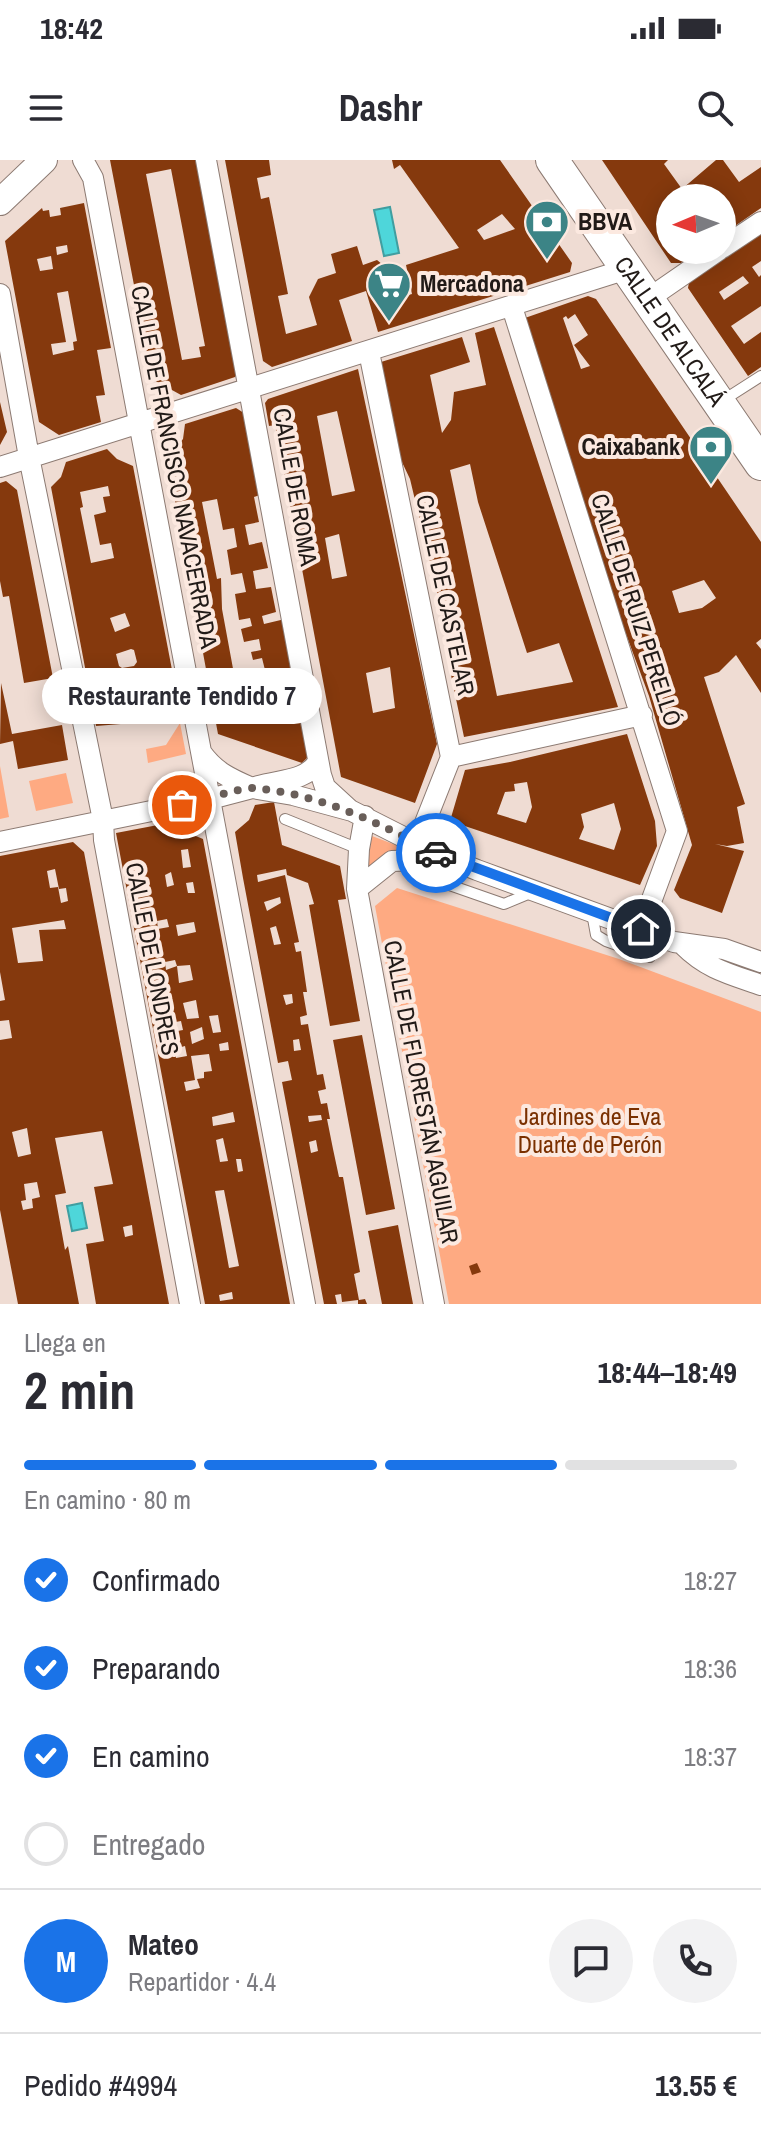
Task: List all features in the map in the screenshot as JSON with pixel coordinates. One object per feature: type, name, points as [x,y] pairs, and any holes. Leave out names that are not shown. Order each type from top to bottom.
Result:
[{"type":"main road","name":"CALLE DE ALCALÁ","points":[[552,160],[761,464]]},
{"type":"street","points":[[0,202],[44,160]]},
{"type":"street","name":"CALLE DE FRANCISCO NAVACERRADA","points":[[83,160],[93,178],[305,1304]]},
{"type":"street","name":"CALLE DE ROMA","points":[[206,160],[251,388],[318,762],[325,787],[359,814]]},
{"type":"street","points":[[736,239],[761,222]]},
{"type":"street","points":[[648,299],[699,264]]},
{"type":"street","points":[[0,467],[627,269]]},
{"type":"street","name":"CALLE DE LONDRES","points":[[0,294],[29,457],[103,820],[104,840],[190,1304]]},
{"type":"street","name":"CALLE DE RUIZ PERELLÓ","points":[[512,307],[677,831],[641,929]]},
{"type":"street","name":"CALLE DE CASTELAR","points":[[369,352],[451,757]]},
{"type":"street","points":[[417,843],[451,757],[642,715]]},
{"type":"street","points":[[201,752],[211,766],[225,776],[252,788],[293,795],[359,814],[437,854],[535,891],[683,945],[724,949],[761,962]]},
{"type":"street","points":[[0,842],[210,799],[273,780],[302,777],[312,771],[318,762]]},
{"type":"street","name":"CALLE DE FLORESTÁN AGUILAR","points":[[359,814],[357,889],[434,1304]]},
{"type":"street","points":[[357,889],[392,861],[419,860],[437,854]]},
{"type":"street","points":[[683,945],[699,961],[720,972],[761,985]]},
{"type":"lane","points":[[719,403],[761,376]]},
{"type":"lane","points":[[285,819],[359,849]]},
{"type":"lane","points":[[441,882],[504,904],[535,891]]},
{"type":"lane","points":[[592,911],[596,935],[650,957]]},
{"type":"green space","points":[[180,723],[186,754],[148,763],[146,749],[166,745]]},
{"type":"green space","points":[[0,766],[9,817],[0,819]]},
{"type":"green space","points":[[66,773],[73,803],[36,811],[29,781]]},
{"type":"green space","points":[[372,836],[401,847],[404,852],[366,872]]},
{"type":"green space","name":"Jardines de Eva Duarte de Perón","points":[[397,888],[619,959],[761,1012],[761,1304],[449,1304],[375,906]]},
{"type":"water","points":[[390,207],[399,253],[384,256],[374,210]]},
{"type":"water","points":[[82,1203],[87,1228],[72,1231],[67,1206]]},
{"type":"building","points":[[110,160],[197,160],[237,374],[181,395],[152,379]],"holes":[[[171,169],[205,346],[199,347],[201,357],[182,360],[146,174]]]},
{"type":"building","points":[[225,160],[269,160],[271,175],[257,178],[261,199],[269,197],[288,294],[278,296],[286,334],[317,325],[309,297],[318,279],[336,273],[331,254],[357,246],[363,265],[377,260],[389,270],[398,298],[412,294],[406,265],[459,248],[400,165],[394,169],[392,160],[500,160],[572,263],[570,272],[378,332],[366,291],[339,300],[352,341],[272,367],[263,361]],"holes":[[[502,214],[515,229],[484,240],[477,230]]]},
{"type":"building","points":[[602,160],[668,160],[664,164],[678,184],[656,184],[656,241]]},
{"type":"building","points":[[716,160],[723,160],[739,182],[761,167],[761,208],[736,225],[736,184],[688,184]]},
{"type":"building","points":[[84,203],[111,348],[97,350],[105,395],[96,396],[101,422],[59,435],[39,422],[5,241],[42,208],[43,211],[49,210],[50,217],[61,215],[60,208]],"holes":[[[67,245],[68,252],[57,255],[56,247]],[[51,256],[53,269],[40,271],[37,259]],[[68,291],[77,341],[73,342],[74,350],[53,355],[51,344],[66,342],[57,293]]]},
{"type":"building","points":[[761,233],[761,261],[752,267],[759,277],[761,275],[761,306],[731,326],[744,344],[761,332],[761,367],[748,376],[688,288],[689,282],[715,264],[736,264],[736,250]],"holes":[[[743,276],[749,283],[724,300],[719,292]]]},
{"type":"building","points":[[588,296],[596,299],[761,542],[761,639],[756,643],[761,649],[761,693],[736,655],[719,672],[704,677],[745,804],[737,807],[744,843],[727,846],[715,844],[744,851],[722,913],[680,898],[674,890],[692,845],[649,696],[617,610],[522,319]],"holes":[[[575,314],[588,335],[574,345],[590,366],[581,369],[563,318],[566,316],[568,319]],[[704,580],[716,598],[702,608],[679,613],[672,591]]]},
{"type":"building","points":[[494,327],[618,707],[464,737],[438,596],[410,479],[401,460],[381,362],[462,337],[470,362],[430,375],[442,433],[451,420],[454,392],[486,385],[475,333]],"holes":[[[470,464],[478,502],[527,653],[559,643],[573,682],[497,696],[450,470]]]},
{"type":"building","points":[[358,369],[437,744],[415,803],[341,777],[275,425],[269,426],[265,403],[268,399]],"holes":[[[337,411],[355,491],[332,496],[317,416]],[[339,534],[347,576],[332,579],[325,538]],[[390,667],[395,708],[373,713],[366,673]]]},
{"type":"building","points":[[0,402],[7,432],[0,445]]},
{"type":"building","points":[[236,408],[244,413],[260,495],[254,497],[259,522],[245,525],[249,545],[262,542],[268,568],[253,571],[256,589],[271,587],[276,612],[262,616],[264,624],[285,619],[310,755],[302,763],[218,734],[167,458],[183,439],[185,424]],"holes":[[[217,499],[223,530],[234,528],[237,547],[227,550],[231,575],[242,573],[246,592],[235,594],[239,620],[250,618],[252,626],[241,629],[244,642],[259,639],[261,650],[251,652],[253,660],[262,658],[265,670],[234,674],[222,609],[221,578],[217,579],[202,502]]]},
{"type":"building","points":[[107,449],[117,459],[133,466],[177,696],[158,721],[96,726],[51,487],[61,477],[66,462]],"holes":[[[108,486],[110,496],[103,497],[106,512],[94,515],[100,545],[111,543],[114,558],[91,563],[80,508],[83,507],[80,492]],[[125,613],[130,626],[115,632],[110,618]],[[134,650],[137,662],[134,666],[122,668],[116,654]],[[141,687],[142,702],[125,703],[125,688]]]},
{"type":"building","points":[[6,481],[17,490],[53,678],[24,683],[9,596],[3,597],[0,581],[0,483]]},
{"type":"building","points":[[1,683],[12,734],[62,725],[68,760],[18,769],[13,741],[0,744]]},
{"type":"building","points":[[627,734],[655,821],[657,846],[640,885],[450,821],[465,770]],"holes":[[[527,782],[532,807],[526,823],[497,814],[505,792],[515,791],[514,784]],[[614,803],[621,829],[614,850],[579,839],[584,827],[581,814]]]},
{"type":"building","points":[[274,802],[282,845],[340,866],[346,899],[338,900],[360,1021],[330,1026],[309,905],[314,904],[308,883],[287,875],[286,869],[257,875],[258,882],[285,875],[299,942],[294,943],[296,952],[301,951],[307,992],[303,992],[307,1015],[300,1017],[301,1025],[308,1024],[317,1075],[323,1074],[326,1089],[318,1091],[321,1104],[327,1103],[330,1119],[327,1119],[339,1177],[343,1177],[360,1272],[354,1274],[359,1300],[365,1299],[367,1304],[358,1304],[358,1300],[342,1302],[341,1294],[335,1295],[337,1304],[324,1304],[282,1082],[292,1080],[288,1061],[278,1063],[235,832],[249,820],[255,805]],"holes":[[[280,897],[281,903],[267,911],[264,902]],[[276,926],[281,944],[274,945],[270,928]],[[292,994],[293,1003],[286,1005],[283,995]],[[299,1039],[301,1050],[294,1051],[293,1040]],[[321,1115],[322,1120],[309,1122],[308,1116]],[[316,1140],[318,1151],[311,1153],[309,1142]]]},
{"type":"building","points":[[179,821],[191,834],[203,839],[290,1304],[205,1304],[116,833]],"holes":[[[188,849],[191,867],[183,868],[181,850]],[[171,872],[174,885],[167,887],[165,875]],[[193,882],[195,893],[188,893],[186,883]],[[167,919],[169,927],[158,929],[157,921]],[[194,922],[196,932],[178,936],[176,925]],[[175,960],[177,966],[166,970],[165,962]],[[190,965],[193,980],[179,983],[177,966]],[[196,1000],[199,1018],[187,1019],[183,1003]],[[218,1015],[221,1032],[213,1033],[209,1016]],[[181,1021],[183,1030],[172,1032],[170,1023]],[[202,1027],[204,1039],[192,1044],[190,1032]],[[228,1042],[229,1050],[220,1051],[219,1044]],[[185,1046],[187,1056],[176,1058],[174,1049]],[[209,1054],[212,1071],[204,1072],[204,1078],[197,1079],[200,1088],[186,1091],[184,1082],[195,1080],[191,1056]],[[233,1112],[235,1122],[213,1126],[212,1117]],[[223,1138],[228,1161],[220,1162],[216,1140]],[[236,1159],[241,1159],[243,1171],[238,1172]],[[224,1190],[239,1266],[229,1268],[215,1191]],[[232,1292],[233,1299],[220,1301],[219,1295]]]},
{"type":"building","points":[[73,842],[84,852],[169,1304],[96,1304],[86,1244],[104,1241],[94,1187],[113,1184],[102,1131],[55,1138],[66,1193],[55,1195],[79,1304],[18,1304],[0,1210],[0,1040],[12,1038],[9,1020],[0,1021],[0,1001],[5,1000],[0,972],[0,856]],"holes":[[[55,869],[59,889],[66,888],[68,901],[61,903],[58,887],[50,888],[47,871]],[[64,920],[66,929],[39,930],[43,961],[18,963],[12,928]],[[27,1128],[31,1154],[18,1157],[12,1132]],[[37,1182],[40,1197],[32,1199],[33,1208],[23,1210],[21,1201],[26,1200],[24,1184]],[[132,1225],[133,1235],[125,1237],[123,1227]]]},
{"type":"building","points":[[362,1035],[395,1209],[366,1215],[333,1040]]},
{"type":"building","points":[[398,1225],[413,1304],[382,1304],[368,1231]]},
{"type":"building","points":[[477,1263],[481,1272],[472,1275],[469,1266]]},
{"type":"way so far","points":[[182,805],[252,788],[280,792],[365,816],[436,853]]},
{"type":"place","name":"BBVA","points":[[547,261]]},
{"type":"place","name":"Mercadona","points":[[389,323]]},
{"type":"place","name":"Caixabank","points":[[711,486]]},
{"type":"place","name":"Restaurante Tendido 7","points":[[182,805]]},
{"type":"route","points":[[436,853],[641,929]]}]
